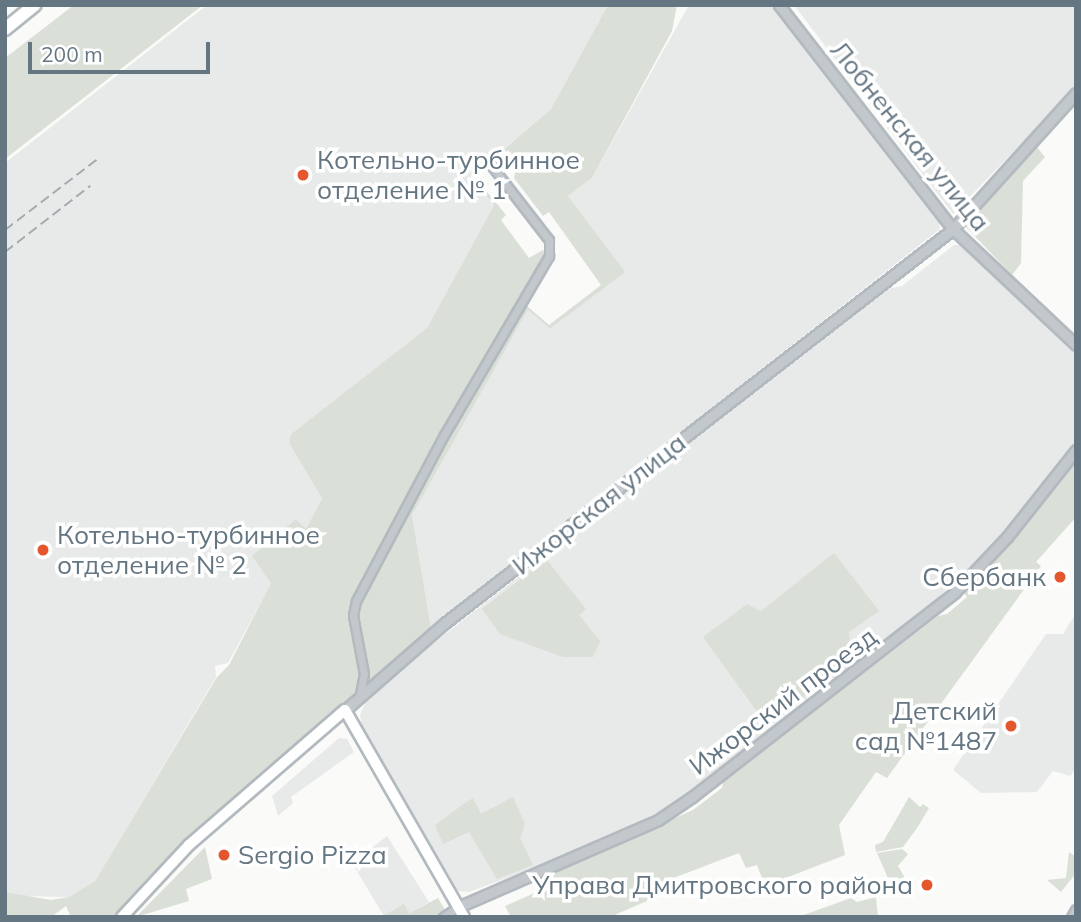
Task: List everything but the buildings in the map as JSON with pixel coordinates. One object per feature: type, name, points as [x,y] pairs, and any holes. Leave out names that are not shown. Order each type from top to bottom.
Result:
[{"type":"highway","points":[[5,29],[35,5]]},
{"type":"main road","points":[[345,710],[461,912]]},
{"type":"main road","name":"Ижорская улица","points":[[122,917],[189,845],[345,710]]},
{"type":"street","name":"Лобненская улица","points":[[779,5],[953,229],[1076,345]]},
{"type":"street","name":"Ижорская улица","points":[[345,710],[360,694],[446,622],[953,229],[1076,93]]},
{"type":"street","points":[[360,694],[364,674],[353,615],[356,601],[444,435],[549,256],[549,240],[490,164]]},
{"type":"street","name":"Ижорский проезд","points":[[461,912],[658,820],[692,797],[955,592],[1007,537],[1076,450]]},
{"type":"street","points":[[1072,917],[1076,910]]},
{"type":"street","points":[[443,917],[461,912]]},
{"type":"shaded area","points":[[74,5],[203,5],[5,159],[5,58]]},
{"type":"shaded area","points":[[207,5],[608,5],[551,109],[471,176],[494,205],[427,328],[291,434],[289,443],[322,497],[306,530],[296,520],[253,556],[272,582],[228,663],[215,666],[216,677],[95,881],[69,897],[22,896],[5,892],[5,163]]},
{"type":"shaded area","points":[[608,5],[677,5],[672,31],[592,178],[568,196],[625,272],[550,329],[528,310],[412,515],[431,628],[217,812],[113,917],[71,917],[66,906],[51,917],[5,917],[5,892],[51,900],[69,897],[95,881],[217,677],[229,665],[271,583],[252,556],[296,519],[306,529],[322,498],[289,443],[291,434],[427,328],[494,205],[471,177],[551,109]],"holes":[[[508,150],[517,162],[514,178],[543,216],[549,212],[601,285],[549,325],[520,300],[546,255],[543,250],[529,258],[501,220],[506,215],[475,177]]]},
{"type":"shaded area","points":[[689,5],[771,5],[939,218],[940,229],[431,628],[412,515],[528,310],[550,329],[624,272],[568,196],[592,178]]},
{"type":"shaded area","points":[[794,5],[1076,5],[1076,87],[953,214]]},
{"type":"shaded area","points":[[1036,146],[1045,157],[1023,181],[1021,263],[1012,275],[965,226]]},
{"type":"shaded area","points":[[954,245],[962,245],[1076,355],[1076,442],[994,545],[926,609],[685,795],[640,823],[543,865],[469,892],[458,891],[362,725],[360,715],[369,694],[883,290],[902,286]]},
{"type":"shaded area","points":[[1076,457],[1076,517],[1036,562],[1041,566],[887,778],[876,772],[839,825],[845,855],[765,886],[757,865],[746,868],[739,853],[676,877],[679,887],[610,917],[511,917],[505,906],[546,888],[543,878],[693,810],[722,788],[723,782],[938,616],[947,614],[967,597],[964,593]]},
{"type":"shaded area","points":[[834,553],[879,611],[849,632],[852,661],[766,724],[703,637],[747,604],[761,611]]},
{"type":"shaded area","points":[[546,559],[586,609],[579,615],[600,641],[593,657],[563,657],[500,634],[482,609]]},
{"type":"shaded area","points":[[1076,613],[1076,768],[1070,776],[1053,771],[1037,792],[981,793],[953,770],[1046,634],[1063,634]]},
{"type":"shaded area","points":[[339,738],[347,739],[354,752],[291,797],[293,803],[278,816],[272,796]]},
{"type":"shaded area","points":[[513,797],[525,824],[520,838],[533,865],[497,879],[469,832],[443,844],[435,825],[465,803],[473,798],[481,814]]},
{"type":"shaded area","points":[[909,797],[920,807],[923,804],[929,808],[903,847],[876,852],[875,845],[883,842]]},
{"type":"shaded area","points":[[387,836],[429,902],[409,913],[403,905],[384,916],[352,863]]},
{"type":"shaded area","points":[[205,847],[212,879],[186,889],[189,901],[136,917]]},
{"type":"shaded area","points":[[902,849],[908,854],[898,866],[905,878],[894,892],[877,853]]},
{"type":"shaded area","points":[[1069,852],[1076,857],[1076,873],[1061,892],[1047,880],[1066,878]]},
{"type":"shaded area","points":[[876,897],[878,917],[798,917],[851,898],[857,902]]},
{"type":"shaded area","points":[[438,898],[447,913],[438,917],[381,917],[404,904],[409,913]]},
{"type":"railway","points":[[5,230],[100,157]]},
{"type":"railway","points":[[5,252],[90,186]]},
{"type":"place","name":"Котельно-турбинное отделение № 1","points":[[303,175]]},
{"type":"place","name":"Котельно-турбинное отделение № 2","points":[[43,550]]},
{"type":"place","name":"Сбербанк","points":[[1060,577]]},
{"type":"place","name":"Детский сад №1487","points":[[1011,726]]},
{"type":"place","name":"Sergio Pizza","points":[[224,855]]},
{"type":"place","name":"Управа Дмитровского района","points":[[927,885]]}]
